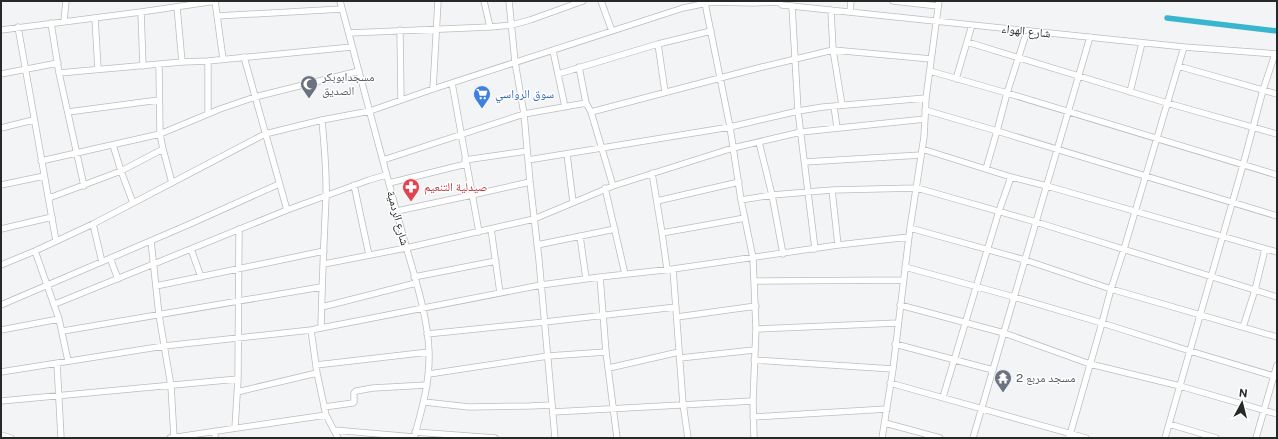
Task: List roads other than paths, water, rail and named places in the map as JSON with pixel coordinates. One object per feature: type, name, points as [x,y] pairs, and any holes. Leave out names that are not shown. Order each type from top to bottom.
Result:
[{"type":"street","points":[[64,21],[66,1]]},
{"type":"street","points":[[1,30],[215,1],[223,59]]},
{"type":"street","name":"شارع الردمية","points":[[340,1],[397,211],[427,334],[429,374],[424,402],[414,436]]},
{"type":"street","points":[[433,89],[438,1]]},
{"type":"street","points":[[484,1],[490,27]]},
{"type":"street","points":[[509,1],[515,62],[524,114],[555,438]]},
{"type":"street","points":[[349,33],[512,25],[583,1]]},
{"type":"street","points":[[602,1],[612,31]]},
{"type":"street","name":"شارع الهواء","points":[[1,265],[93,224],[265,134],[322,120],[370,111],[515,62],[711,1],[753,3],[781,2],[792,6],[1027,31],[1184,47],[1276,54]]},
{"type":"street","points":[[850,12],[851,1]]},
{"type":"street","points":[[882,438],[893,369],[903,280],[924,137],[926,98],[938,4],[894,1]]},
{"type":"street","points":[[705,3],[730,127],[753,258],[756,306],[753,401],[754,438]]},
{"type":"street","points":[[792,6],[798,111],[815,248]]},
{"type":"street","points":[[177,7],[182,62]]},
{"type":"street","points":[[217,16],[342,9]]},
{"type":"street","points":[[831,10],[833,50],[842,105]]},
{"type":"street","points":[[141,12],[143,66]]},
{"type":"street","points":[[96,18],[98,69]]},
{"type":"street","points":[[52,23],[59,73],[84,186]]},
{"type":"street","points":[[956,80],[972,25]]},
{"type":"street","points":[[18,28],[33,120],[56,241]]},
{"type":"street","points":[[400,30],[401,100]]},
{"type":"street","points":[[558,74],[658,44],[711,31]]},
{"type":"street","points":[[986,169],[998,131],[1007,93],[1027,31]]},
{"type":"street","points":[[973,438],[1090,37]]},
{"type":"street","points":[[968,42],[1018,59],[1277,134]]},
{"type":"street","points":[[1130,92],[1142,43]]},
{"type":"street","points":[[658,44],[665,92]]},
{"type":"street","points":[[59,73],[208,61],[352,47]]},
{"type":"street","points":[[1069,436],[1111,288],[1184,47]]},
{"type":"street","points":[[591,112],[833,50],[931,59]]},
{"type":"street","points":[[553,51],[565,107]]},
{"type":"street","points":[[1165,438],[1210,276],[1233,202],[1263,90],[1276,54]]},
{"type":"street","points":[[244,57],[287,210]]},
{"type":"street","points":[[208,61],[208,114]]},
{"type":"street","points":[[1,74],[58,63]]},
{"type":"street","points":[[159,65],[160,134],[172,183]]},
{"type":"street","points":[[1178,66],[1277,94]]},
{"type":"street","points":[[578,67],[586,103],[591,112],[612,186]]},
{"type":"street","points":[[41,161],[160,134],[208,114],[255,97],[359,72]]},
{"type":"street","points":[[930,72],[1069,111],[1277,175]]},
{"type":"street","points":[[452,83],[460,135],[479,232]]},
{"type":"street","points":[[528,160],[730,127],[798,111],[842,105],[926,98]]},
{"type":"street","points":[[68,112],[159,100]]},
{"type":"street","points":[[383,160],[524,114],[586,103]]},
{"type":"street","points":[[834,106],[837,128]]},
{"type":"street","points":[[925,110],[1277,215]]},
{"type":"street","points":[[324,264],[406,248],[534,218],[605,188],[733,148],[801,132],[925,119]]},
{"type":"street","points":[[1,128],[33,120]]},
{"type":"street","points":[[321,328],[326,196],[322,120]]},
{"type":"street","points":[[759,142],[772,195],[783,254]]},
{"type":"street","points":[[113,145],[133,203]]},
{"type":"street","points":[[49,198],[121,171],[163,149]]},
{"type":"street","points":[[389,183],[466,162],[527,151]]},
{"type":"street","points":[[805,162],[922,152],[1277,252]]},
{"type":"street","points":[[567,154],[573,202]]},
{"type":"street","points":[[652,173],[667,269]]},
{"type":"street","points":[[55,304],[287,210],[354,185],[386,175]]},
{"type":"street","points":[[1,185],[44,176]]},
{"type":"street","points":[[943,397],[999,211],[1011,177]]},
{"type":"street","points":[[397,211],[472,196],[530,182]]},
{"type":"street","points":[[657,201],[739,182]]},
{"type":"street","points":[[1,305],[280,184]]},
{"type":"street","points":[[354,185],[369,255]]},
{"type":"street","points":[[605,188],[625,274]]},
{"type":"street","points":[[742,200],[772,195],[832,190],[917,188],[1036,222],[1277,297]]},
{"type":"street","points":[[832,190],[838,245]]},
{"type":"street","points":[[1,229],[52,217]]},
{"type":"street","points":[[662,233],[745,218]]},
{"type":"street","points":[[93,224],[102,262]]},
{"type":"street","points":[[910,228],[988,249],[1111,288],[1277,337]]},
{"type":"street","points":[[235,428],[238,379],[239,229]]},
{"type":"street","points":[[491,229],[500,293]]},
{"type":"street","points":[[537,245],[615,229]]},
{"type":"street","points":[[580,236],[586,279]]},
{"type":"street","points":[[1,372],[164,346],[311,330],[541,285],[673,269],[838,245],[909,237]]},
{"type":"street","points":[[151,241],[159,315],[170,386],[174,438]]},
{"type":"street","points":[[191,249],[201,278]]},
{"type":"street","points":[[1243,327],[1255,290],[1265,249]]},
{"type":"street","points":[[35,251],[55,304],[63,331],[68,361]]},
{"type":"street","points":[[156,286],[201,278],[324,251]]},
{"type":"street","points":[[110,258],[118,279]]},
{"type":"street","points":[[322,307],[415,280],[496,261]]},
{"type":"street","points":[[905,267],[977,286],[1102,323],[1190,352],[1275,376]]},
{"type":"street","points":[[673,269],[683,404],[688,438]]},
{"type":"street","points":[[600,277],[606,352],[617,438]]},
{"type":"street","points":[[754,281],[903,280]]},
{"type":"street","points":[[63,331],[322,287]]},
{"type":"street","points":[[900,305],[1004,333],[1090,364],[1180,386],[1277,414]]},
{"type":"street","points":[[677,317],[756,306]]},
{"type":"street","points":[[427,334],[676,307]]},
{"type":"street","points":[[1,330],[59,319]]},
{"type":"street","points":[[756,329],[898,323]]},
{"type":"street","points":[[311,330],[317,374],[324,407],[326,415],[338,438]]},
{"type":"street","points":[[896,344],[993,370]]},
{"type":"street","points":[[609,368],[680,355],[754,350]]},
{"type":"street","points":[[316,365],[429,352]]},
{"type":"street","points":[[429,374],[548,356],[606,352]]},
{"type":"street","points":[[754,360],[893,369]]},
{"type":"street","points":[[57,363],[61,438]]},
{"type":"street","points":[[1256,438],[1277,365]]},
{"type":"street","points":[[237,392],[317,374]]},
{"type":"street","points":[[1,401],[238,379]]},
{"type":"street","points":[[890,383],[982,408],[1069,436],[1086,438]]},
{"type":"street","points":[[324,407],[354,403],[354,393],[356,391],[373,388],[427,385]]},
{"type":"street","points":[[553,412],[753,401]]},
{"type":"street","points":[[424,402],[469,407],[552,405]]},
{"type":"street","points":[[753,416],[887,409]]},
{"type":"street","points":[[170,438],[326,415]]},
{"type":"street","points":[[885,422],[940,438]]},
{"type":"street","points":[[1169,424],[1216,438]]},
{"type":"street","points":[[334,430],[414,436],[495,438]]},
{"type":"street","points":[[215,431],[215,438]]},
{"type":"street","points":[[1,435],[11,438]]},
{"type":"waterway","points":[[1167,18],[1277,31]]},
{"type":"place","name":"مسجدابوبكر الصديق","points":[[309,99]]},
{"type":"place","name":"سوق الرواسي","points":[[482,109]]},
{"type":"place","name":"صيدلية التنعيم","points":[[411,202]]},
{"type":"place","name":"مسجد مربع 2","points":[[1003,393]]}]
